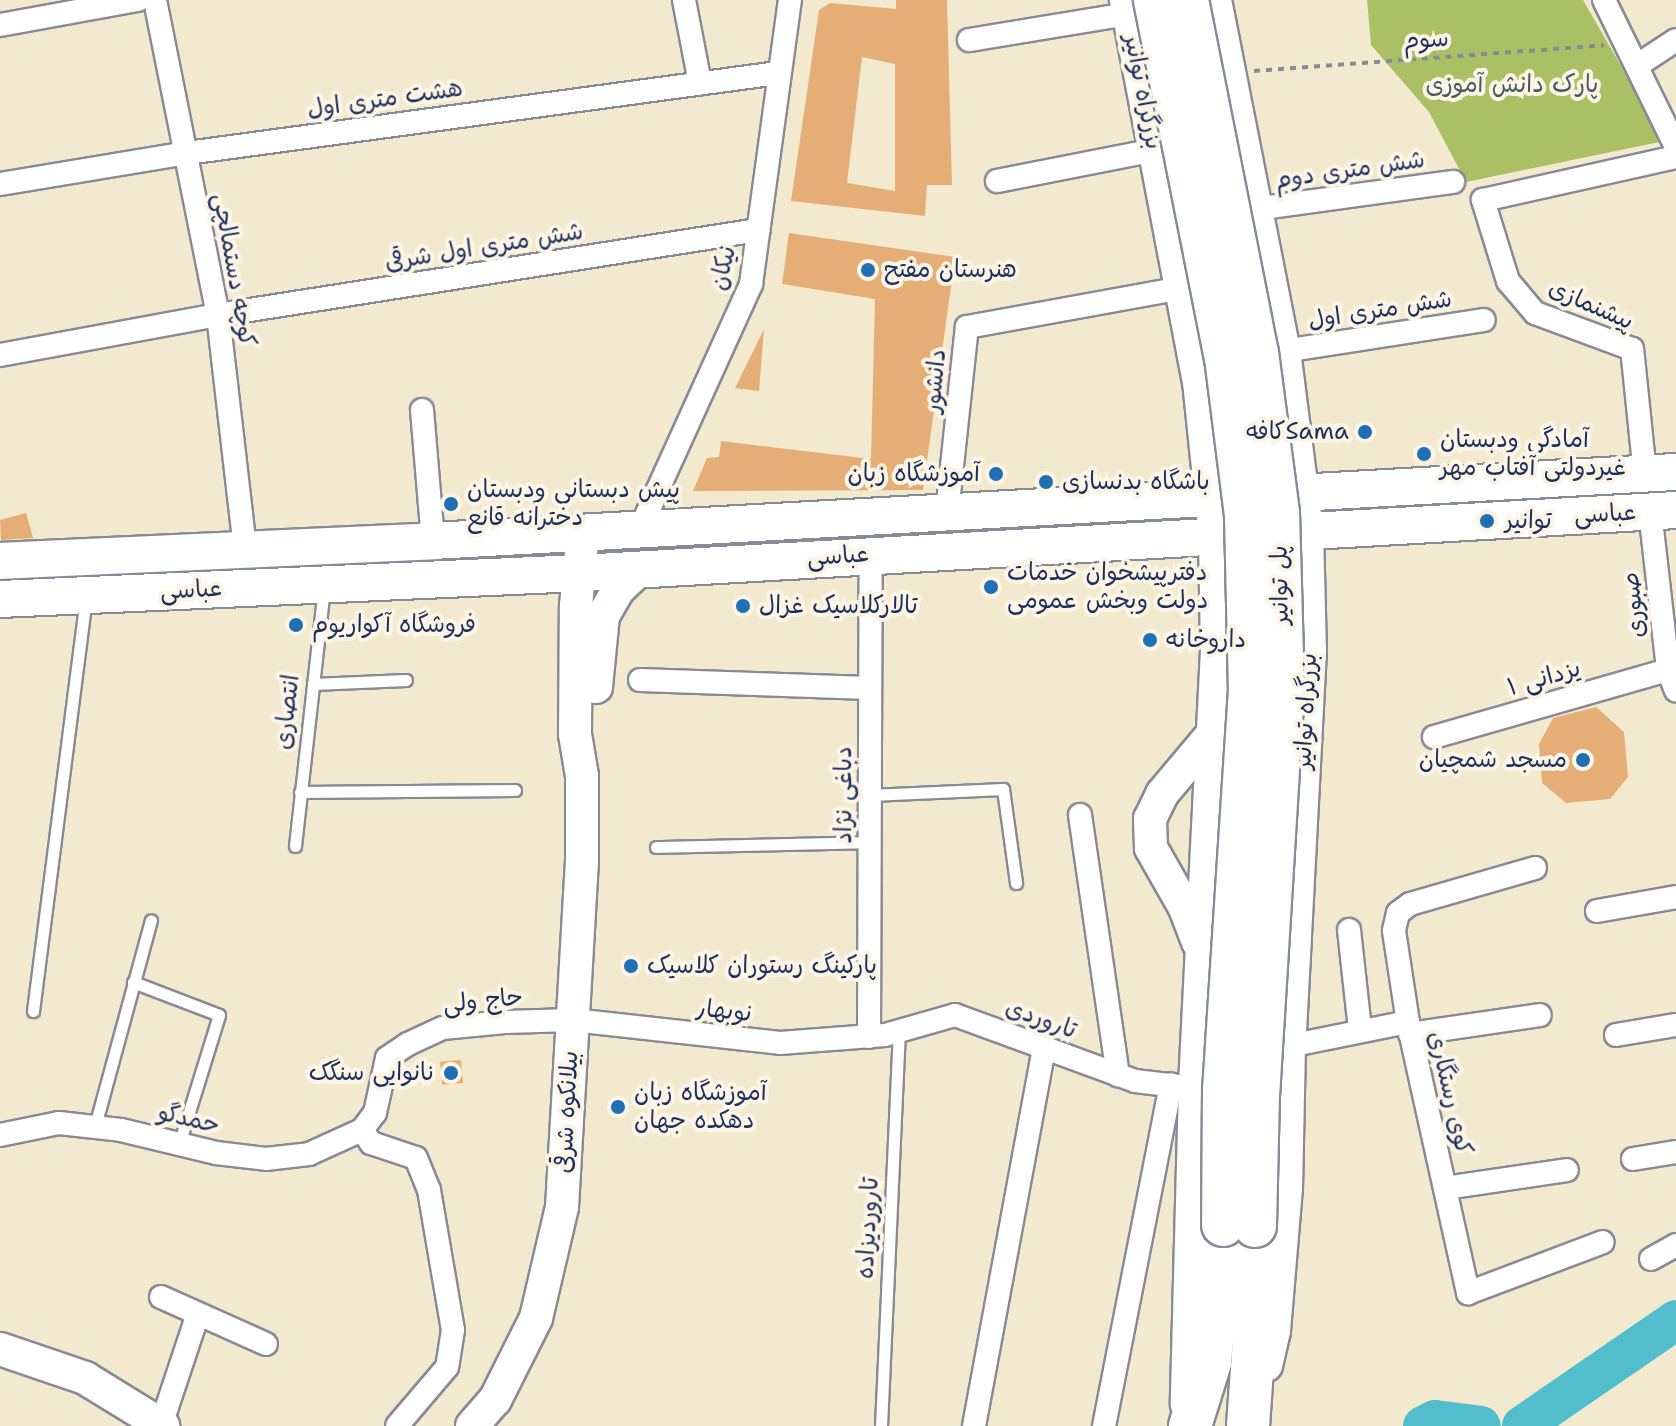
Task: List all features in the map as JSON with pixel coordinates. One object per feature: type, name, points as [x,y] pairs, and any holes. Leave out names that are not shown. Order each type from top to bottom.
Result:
[{"type":"highway","name":"پل توانیر","points":[[1187,0],[1257,353],[1278,513],[1283,688],[1258,1093],[1239,1226]]},
{"type":"highway","name":"پل توانیر","points":[[1136,5],[1226,357],[1246,516],[1250,689],[1224,1091],[1239,1226]]},
{"type":"highway","name":"بزرگراه توانیر","points":[[1188,1426],[1210,1362],[1239,1226]]},
{"type":"highway","name":"بزرگراه توانیر","points":[[1239,1226],[1254,1340],[1250,1426]]},
{"type":"main road","name":"عباسى","points":[[0,561],[433,541],[1660,473]]},
{"type":"main road","name":"عباسى","points":[[0,599],[580,573],[1663,511]]},
{"type":"street","points":[[0,25],[138,0]]},
{"type":"street","name":"کوچه دستمالچی","points":[[155,0],[218,315],[245,550]]},
{"type":"street","points":[[684,0],[700,83]]},
{"type":"street","name":"نیکان","points":[[640,529],[751,284],[790,0]]},
{"type":"street","name":"بزرگراه توانیر","points":[[1215,0],[1286,361],[1307,530],[1310,650],[1289,1046],[1286,1188],[1274,1331],[1250,1426]]},
{"type":"street","points":[[1604,0],[1676,147]]},
{"type":"street","points":[[969,40],[1136,5]]},
{"type":"street","name":"بزرگراه توانیر","points":[[1136,5],[1155,150],[1199,381],[1215,536],[1217,650],[1201,952],[1183,1087],[1188,1426]]},
{"type":"street","points":[[1638,65],[1676,40]]},
{"type":"street","name":"هشت متری اول","points":[[0,184],[187,153],[778,73]]},
{"type":"street","points":[[997,181],[1155,150]]},
{"type":"street","name":"پیشنمازی","points":[[1660,473],[1632,349],[1535,313],[1508,281],[1483,200],[1676,157]]},
{"type":"street","name":"شش متری دوم","points":[[1255,209],[1453,182]]},
{"type":"street","name":"شش متری اول شرقی","points":[[0,355],[218,315],[758,230]]},
{"type":"street","name":"دانشور","points":[[947,513],[967,327],[1181,288]]},
{"type":"street","name":"شش متری اول","points":[[1286,361],[1484,320]]},
{"type":"street","points":[[1199,381],[1219,394],[1245,396],[1269,388],[1286,361]]},
{"type":"street","points":[[422,410],[433,541]]},
{"type":"street","name":"صبوری","points":[[1663,511],[1668,670],[1676,691]]},
{"type":"street","name":"بیلانکوه شرقی","points":[[472,1426],[495,1400],[536,1318],[562,1207],[582,862],[582,776],[575,734],[583,532]]},
{"type":"street","name":"دباغی نژاد","points":[[869,1037],[871,554]]},
{"type":"street","name":"بیلانکوه شرقی","points":[[582,776],[593,730],[603,616],[618,590],[640,569]]},
{"type":"street","points":[[1217,650],[1237,636],[1265,631],[1291,637],[1310,650]]},
{"type":"street","name":"یزدانی ۱","points":[[1434,737],[1668,670]]},
{"type":"street","points":[[640,680],[870,688]]},
{"type":"street","points":[[1201,952],[1184,906],[1151,848],[1150,819],[1162,794],[1210,737]]},
{"type":"street","points":[[1080,815],[1118,1075]]},
{"type":"street","points":[[1535,868],[1410,904],[1398,913],[1394,931],[1409,1028],[1540,1015]]},
{"type":"street","points":[[1597,911],[1676,897]]},
{"type":"street","points":[[1349,930],[1360,1030]]},
{"type":"street","name":"تاروردی","points":[[869,1037],[955,1015],[1118,1075],[1183,1087]]},
{"type":"street","name":"نوبهار","points":[[573,1020],[780,1043],[869,1037]]},
{"type":"street","name":"حاج ولی","points":[[362,1130],[375,1113],[387,1058],[408,1044],[443,1028],[573,1020]]},
{"type":"street","points":[[1616,1035],[1676,1025]]},
{"type":"street","name":"کوی رستگاری","points":[[1289,1046],[1360,1030],[1409,1028],[1468,1293],[1603,1242]]},
{"type":"street","points":[[974,1426],[1044,1048]]},
{"type":"street","points":[[1104,1426],[1183,1087]]},
{"type":"street","name":"حمدگو","points":[[0,1135],[59,1123],[95,1126],[266,1159],[309,1154],[362,1130]]},
{"type":"street","points":[[362,1130],[371,1143],[416,1158],[429,1190],[453,1330],[447,1367],[397,1426]]},
{"type":"street","points":[[1633,1159],[1676,1152]]},
{"type":"street","points":[[1445,1188],[1567,1170]]},
{"type":"street","points":[[1651,1259],[1676,1245]]},
{"type":"street","points":[[161,1297],[266,1344]]},
{"type":"street","points":[[0,1349],[85,1378],[162,1425],[198,1314]]},
{"type":"lane","name":"انتصاری","points":[[295,846],[325,583]]},
{"type":"lane","points":[[33,1011],[86,595]]},
{"type":"lane","points":[[313,684],[406,680]]},
{"type":"lane","points":[[870,795],[1003,789],[1016,883]]},
{"type":"lane","points":[[300,792],[515,790]]},
{"type":"lane","points":[[656,847],[870,842]]},
{"type":"lane","points":[[95,1126],[151,920]]},
{"type":"lane","points":[[133,982],[219,1015],[179,1144]]},
{"type":"lane","name":"تاروردیزاده","points":[[881,1426],[899,1031]]},
{"type":"path","name":"سوم","points":[[1229,73],[1626,44]]},
{"type":"green space","name":"پارک دانش آموزی","points":[[1367,0],[1583,0],[1664,141],[1466,182],[1429,112],[1371,45]]},
{"type":"building","points":[[896,0],[947,0],[952,185],[927,185],[925,216],[791,201],[819,10],[830,3],[896,9]],"holes":[[[862,57],[895,64],[895,191],[847,183]]]},
{"type":"building","points":[[789,233],[955,257],[923,490],[693,491],[707,458],[719,457],[721,441],[871,459],[875,299],[782,284]]},
{"type":"building","points":[[764,329],[759,391],[735,388]]},
{"type":"building","points":[[26,513],[33,538],[1,540],[0,520]]},
{"type":"building","name":"مسجد شمچیان","points":[[1596,707],[1624,732],[1628,777],[1610,799],[1566,803],[1542,783],[1539,744],[1553,718]]},
{"type":"building","name":"نانوایی سنگک","points":[[461,1060],[463,1083],[442,1085],[440,1062]]},
{"type":"waterway","points":[[1522,1426],[1676,1320]]},
{"type":"waterway","points":[[1423,1426],[1435,1420],[1481,1426]]},
{"type":"place","name":"هنرستان مفتح","points":[[868,270]]},
{"type":"place","name":"کافهSama","points":[[1365,432]]},
{"type":"place","name":"آمادگی ودبستان غیردولتی آفتاب مهر","points":[[1424,454]]},
{"type":"place","name":"آموزشگاه زبان","points":[[996,474]]},
{"type":"place","name":"باشگاه بدنسازی","points":[[1046,482]]},
{"type":"place","name":"پیش دبستانی ودبستان دخترانه قانع","points":[[451,504]]},
{"type":"place","name":"توانیر","points":[[1487,521]]},
{"type":"place","name":"دفترپیشخوان خدمات دولت وبخش عمومی","points":[[991,587]]},
{"type":"place","name":"تالارکلاسیک غزال","points":[[743,606]]},
{"type":"place","name":"فروشگاه آکواریوم","points":[[296,625]]},
{"type":"place","name":"داروخانه","points":[[1150,640]]},
{"type":"place","name":"مسجد شمچیان","points":[[1583,760]]},
{"type":"place","name":"پارکینگ رستوران کلاسیک","points":[[631,966]]},
{"type":"place","name":"نانوایی سنگک","points":[[451,1073]]},
{"type":"place","name":"آموزشگاه زبان دهکده جهان","points":[[618,1107]]}]
